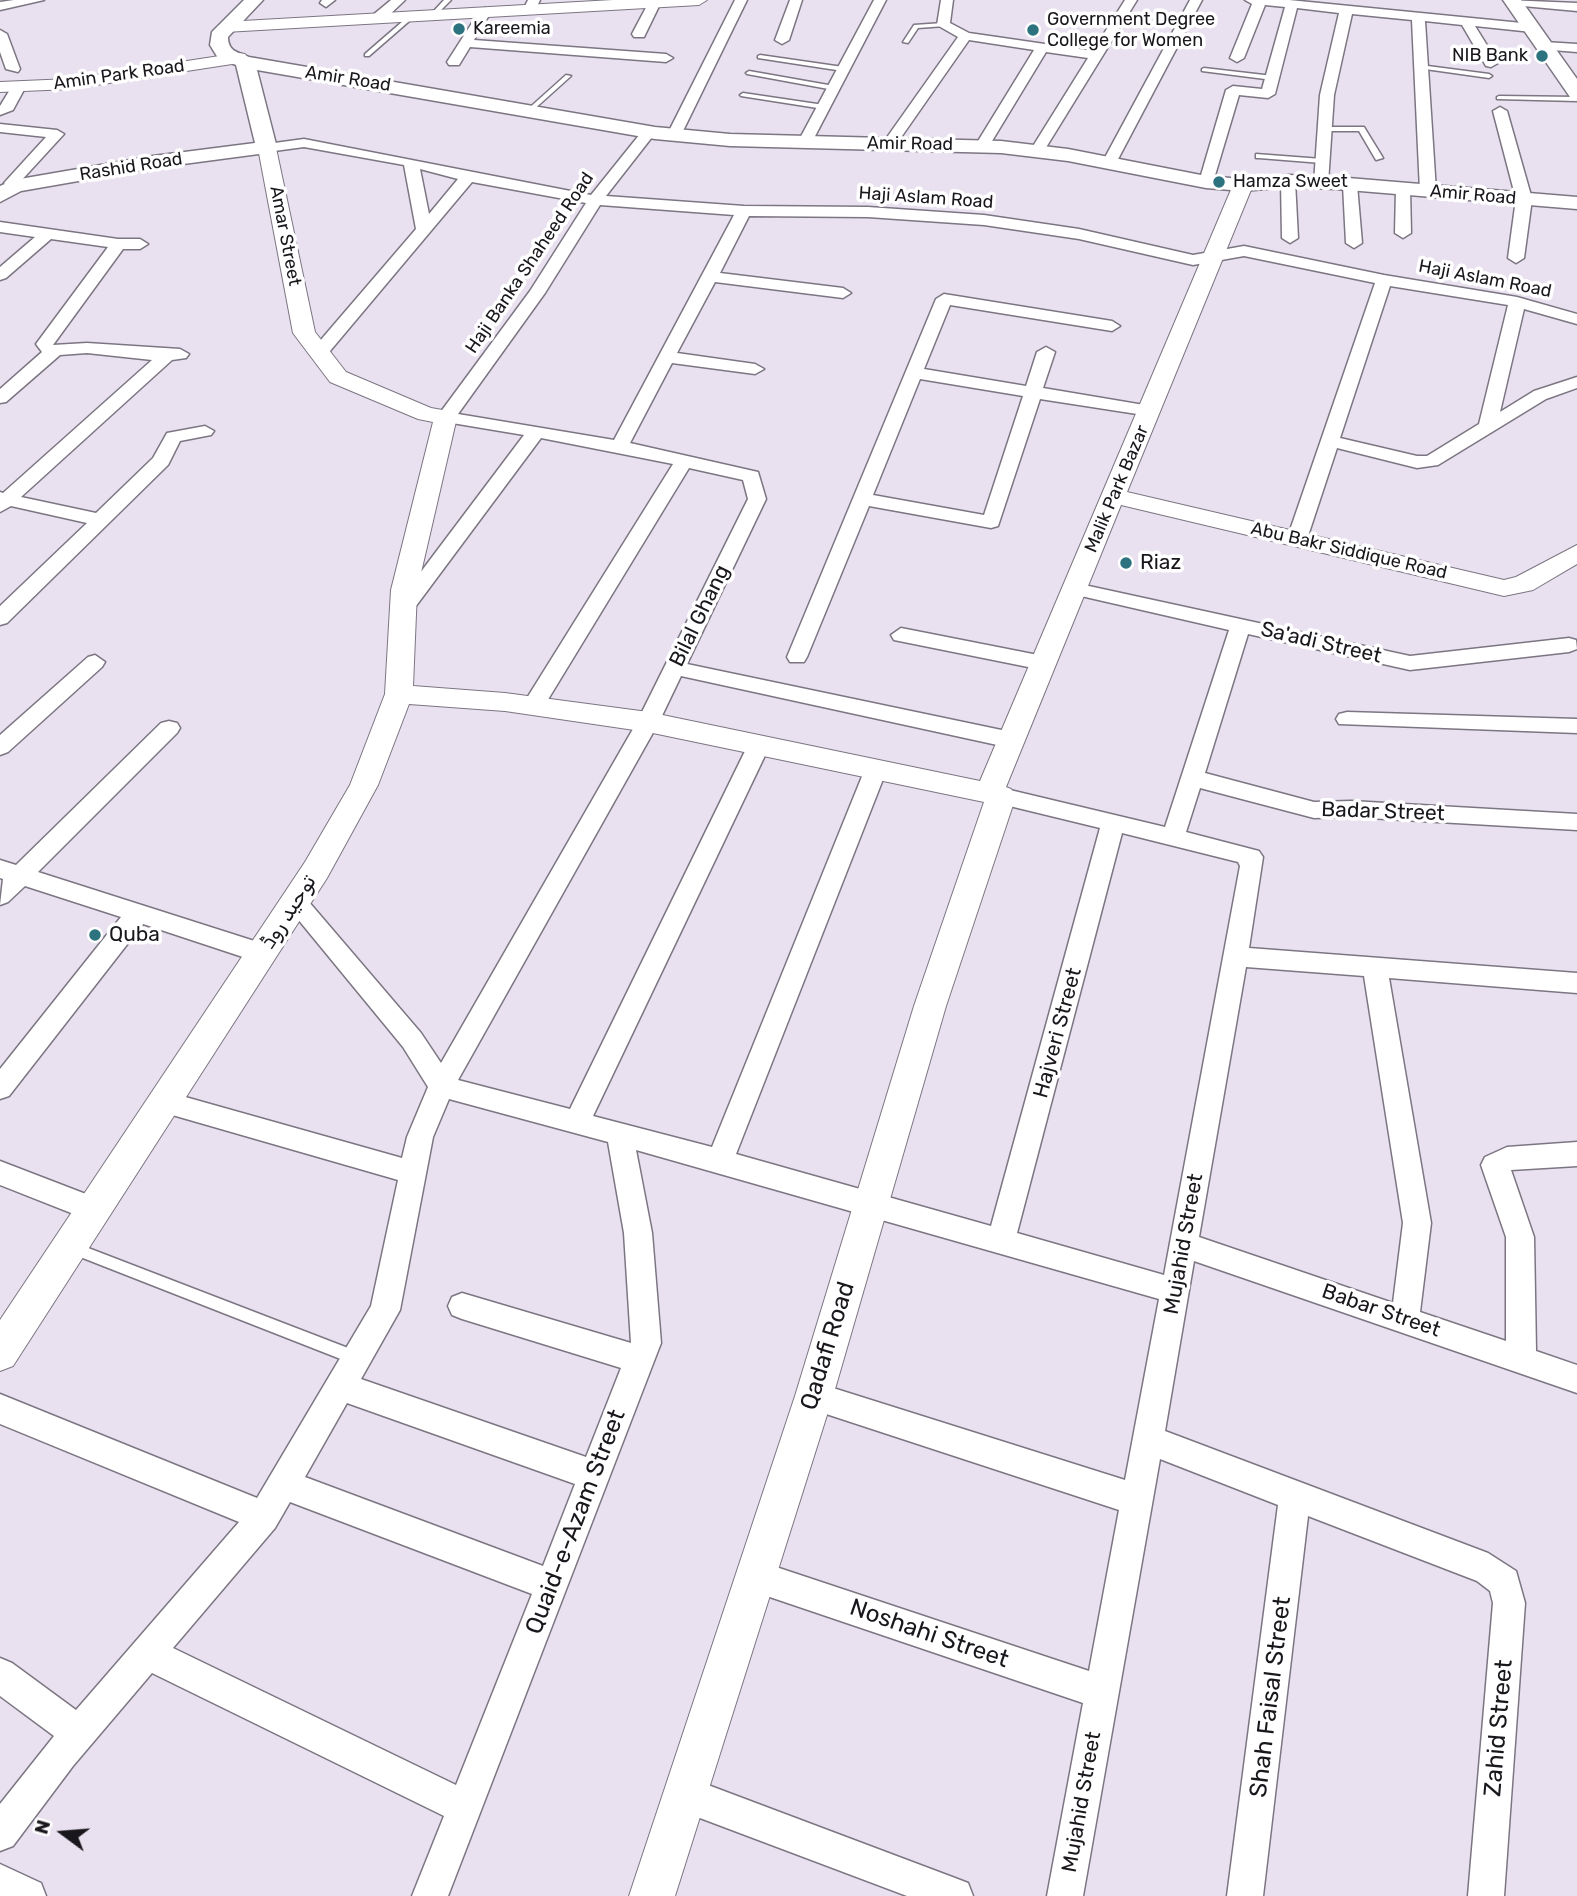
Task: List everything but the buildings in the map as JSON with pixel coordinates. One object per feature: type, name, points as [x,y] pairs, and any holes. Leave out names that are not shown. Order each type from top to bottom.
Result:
[{"type":"main road","points":[[225,27],[254,0]]},
{"type":"main road","points":[[1512,1],[1577,93]]},
{"type":"main road","name":"Amar Street","points":[[225,27],[219,45],[225,54],[242,60],[267,148]]},
{"type":"main road","name":"Amir Road","points":[[242,60],[674,135],[805,142],[982,146],[1037,151],[1206,182],[1243,185],[1288,181],[1577,203]]},
{"type":"main road","name":"Rashid Road","points":[[6,188],[153,162],[267,148]]},
{"type":"street","points":[[0,6],[38,0]]},
{"type":"street","points":[[378,18],[399,0]]},
{"type":"street","points":[[225,27],[485,12],[531,5],[695,0]]},
{"type":"street","points":[[674,135],[741,0]]},
{"type":"street","points":[[782,40],[796,0]]},
{"type":"street","points":[[805,142],[880,0]]},
{"type":"street","points":[[947,0],[943,24],[966,36],[1096,55]]},
{"type":"street","points":[[1037,151],[1131,0]]},
{"type":"street","points":[[1109,163],[1196,0]]},
{"type":"street","points":[[1406,0],[1420,68],[1428,191]]},
{"type":"street","points":[[1237,58],[1256,1],[1356,8],[1410,17],[1532,28]]},
{"type":"street","points":[[1512,1],[1577,7]]},
{"type":"street","points":[[639,34],[655,2]]},
{"type":"street","points":[[1206,182],[1233,90],[1268,94],[1292,5]]},
{"type":"street","points":[[1321,183],[1327,95],[1356,8]]},
{"type":"street","points":[[454,62],[485,12]]},
{"type":"street","points":[[1467,23],[1490,69]]},
{"type":"street","points":[[1544,46],[1576,48],[1577,33]]},
{"type":"street","points":[[0,34],[16,78],[8,107],[0,111]]},
{"type":"street","points":[[890,143],[966,36]]},
{"type":"street","points":[[466,43],[666,58]]},
{"type":"street","points":[[982,146],[1042,48]]},
{"type":"street","name":"Amin Park Road","points":[[0,87],[16,78],[70,84],[242,60]]},
{"type":"street","points":[[1499,105],[1524,199],[1517,258]]},
{"type":"street","points":[[0,128],[57,134],[6,188]]},
{"type":"street","name":"Haji Banka Shaheed Road","points":[[446,417],[537,293],[595,200],[649,132]]},
{"type":"street","name":"Haji Aslam Road","points":[[267,148],[304,143],[595,200],[744,211],[868,212],[984,220],[1079,234],[1192,260],[1244,251],[1384,280],[1517,302],[1577,319]]},
{"type":"street","name":"Amar Street","points":[[267,148],[304,333],[338,377],[426,414],[446,417]]},
{"type":"street","points":[[411,162],[424,230]]},
{"type":"street","points":[[319,353],[468,177]]},
{"type":"street","points":[[1288,181],[1290,238]]},
{"type":"street","name":"Malik Park Bazar","points":[[995,794],[1011,740],[1243,185]]},
{"type":"street","points":[[1350,185],[1354,243]]},
{"type":"street","points":[[1403,189],[1403,233]]},
{"type":"street","points":[[620,446],[744,211]]},
{"type":"street","points":[[0,227],[118,244],[139,244]]},
{"type":"street","points":[[0,275],[47,234]]},
{"type":"street","points":[[2,502],[173,355],[85,347],[54,351],[44,348],[44,344],[118,244]]},
{"type":"street","points":[[709,276],[843,293]]},
{"type":"street","points":[[1297,539],[1384,280]]},
{"type":"street","points":[[797,657],[944,299],[1112,326]]},
{"type":"street","points":[[1488,425],[1517,302]]},
{"type":"street","points":[[0,398],[54,351]]},
{"type":"street","points":[[864,499],[990,522],[1046,352]]},
{"type":"street","points":[[667,357],[755,369]]},
{"type":"street","points":[[914,373],[1150,411]]},
{"type":"street","points":[[1329,441],[1425,463],[1540,395],[1577,382]]},
{"type":"street","name":"Bilal Ghang","points":[[0,1833],[79,1733],[264,1517],[385,1310],[420,1137],[441,1086],[648,722],[757,499],[751,476],[620,446],[446,417]]},
{"type":"street","name":"توحید روڈ","points":[[0,1353],[295,901],[364,785],[399,694],[407,578],[446,417]]},
{"type":"street","points":[[0,618],[161,460],[173,437],[205,431]]},
{"type":"street","points":[[403,609],[536,432]]},
{"type":"street","points":[[533,706],[684,461]]},
{"type":"street","name":"Abu Bakr Siddique Road","points":[[1114,496],[1504,588],[1524,584],[1577,553]]},
{"type":"street","points":[[2,502],[101,520]]},
{"type":"street","name":"Sa'adi Street","points":[[1075,589],[1421,663],[1569,645]]},
{"type":"street","points":[[1173,838],[1241,625]]},
{"type":"street","points":[[901,635],[1043,663]]},
{"type":"street","points":[[0,747],[95,662]]},
{"type":"street","points":[[674,668],[1011,740]]},
{"type":"street","points":[[399,694],[533,706],[648,722],[995,794]]},
{"type":"street","points":[[1347,719],[1577,726]]},
{"type":"street","points":[[0,896],[10,872],[169,728]]},
{"type":"street","points":[[577,1122],[759,745]]},
{"type":"street","points":[[720,1161],[876,769]]},
{"type":"street","name":"Badar Street","points":[[1193,778],[1314,810],[1351,809],[1577,822]]},
{"type":"street","name":"Mujahid Street","points":[[995,794],[1251,857],[1184,1245],[1065,1896]]},
{"type":"street","name":"Qadafi Road","points":[[652,1896],[814,1396],[995,794]]},
{"type":"street","name":"Hajveri Street","points":[[1001,1241],[1113,823]]},
{"type":"street","points":[[10,872],[261,953]]},
{"type":"street","points":[[295,901],[412,1040],[441,1086],[720,1161],[1175,1291]]},
{"type":"street","points":[[0,1088],[138,913]]},
{"type":"street","points":[[1234,956],[1577,983]]},
{"type":"street","points":[[1375,967],[1417,1223],[1405,1319]]},
{"type":"street","points":[[164,1102],[413,1174]]},
{"type":"street","name":"Quaid-e-Azam Street","points":[[430,1896],[646,1343],[638,1233],[620,1135]]},
{"type":"street","points":[[1521,1360],[1520,1237],[1495,1165],[1507,1159],[1577,1154]]},
{"type":"street","points":[[0,1173],[94,1209]]},
{"type":"street","name":"Babar Street","points":[[1184,1245],[1577,1379]]},
{"type":"street","points":[[462,1306],[639,1359]]},
{"type":"street","points":[[341,1386],[593,1475]]},
{"type":"street","points":[[814,1396],[1138,1500]]},
{"type":"street","points":[[0,1409],[264,1517]]},
{"type":"street","points":[[1149,1440],[1295,1497]]},
{"type":"street","points":[[283,1484],[551,1585]]},
{"type":"street","name":"Zahid Street","points":[[1295,1497],[1488,1569],[1504,1582],[1509,1603],[1486,1896]]},
{"type":"street","name":"Shah Faisal Street","points":[[1245,1896],[1295,1497]]},
{"type":"street","name":"Noshahi Street","points":[[755,1576],[1102,1692]]},
{"type":"street","points":[[147,1653],[464,1807]]},
{"type":"street","points":[[0,1675],[79,1733]]},
{"type":"street","points":[[684,1794],[955,1896]]},
{"type":"street","points":[[0,1882],[27,1896]]},
{"type":"lane","points":[[433,15],[448,0]]},
{"type":"lane","points":[[367,55],[412,16]]},
{"type":"lane","points":[[906,42],[916,26],[943,24]]},
{"type":"lane","points":[[760,57],[844,69]]},
{"type":"lane","points":[[1420,68],[1490,69]]},
{"type":"lane","points":[[1204,70],[1273,78]]},
{"type":"lane","points":[[749,73],[834,88]]},
{"type":"lane","points":[[529,111],[568,76]]},
{"type":"lane","points":[[743,95],[824,107]]},
{"type":"lane","points":[[1499,105],[1577,99]]},
{"type":"lane","points":[[1325,129],[1361,128],[1379,158]]},
{"type":"lane","points":[[1259,156],[1322,161]]},
{"type":"lane","points":[[70,1246],[357,1358]]},
{"type":"place","name":"Kareemia","points":[[459,29]]},
{"type":"place","name":"Government Degree College for Women","points":[[1033,30]]},
{"type":"place","name":"NIB Bank","points":[[1542,56]]},
{"type":"place","name":"Hamza Sweet","points":[[1219,182]]},
{"type":"place","name":"Riaz","points":[[1126,563]]},
{"type":"place","name":"Quba","points":[[95,935]]}]
